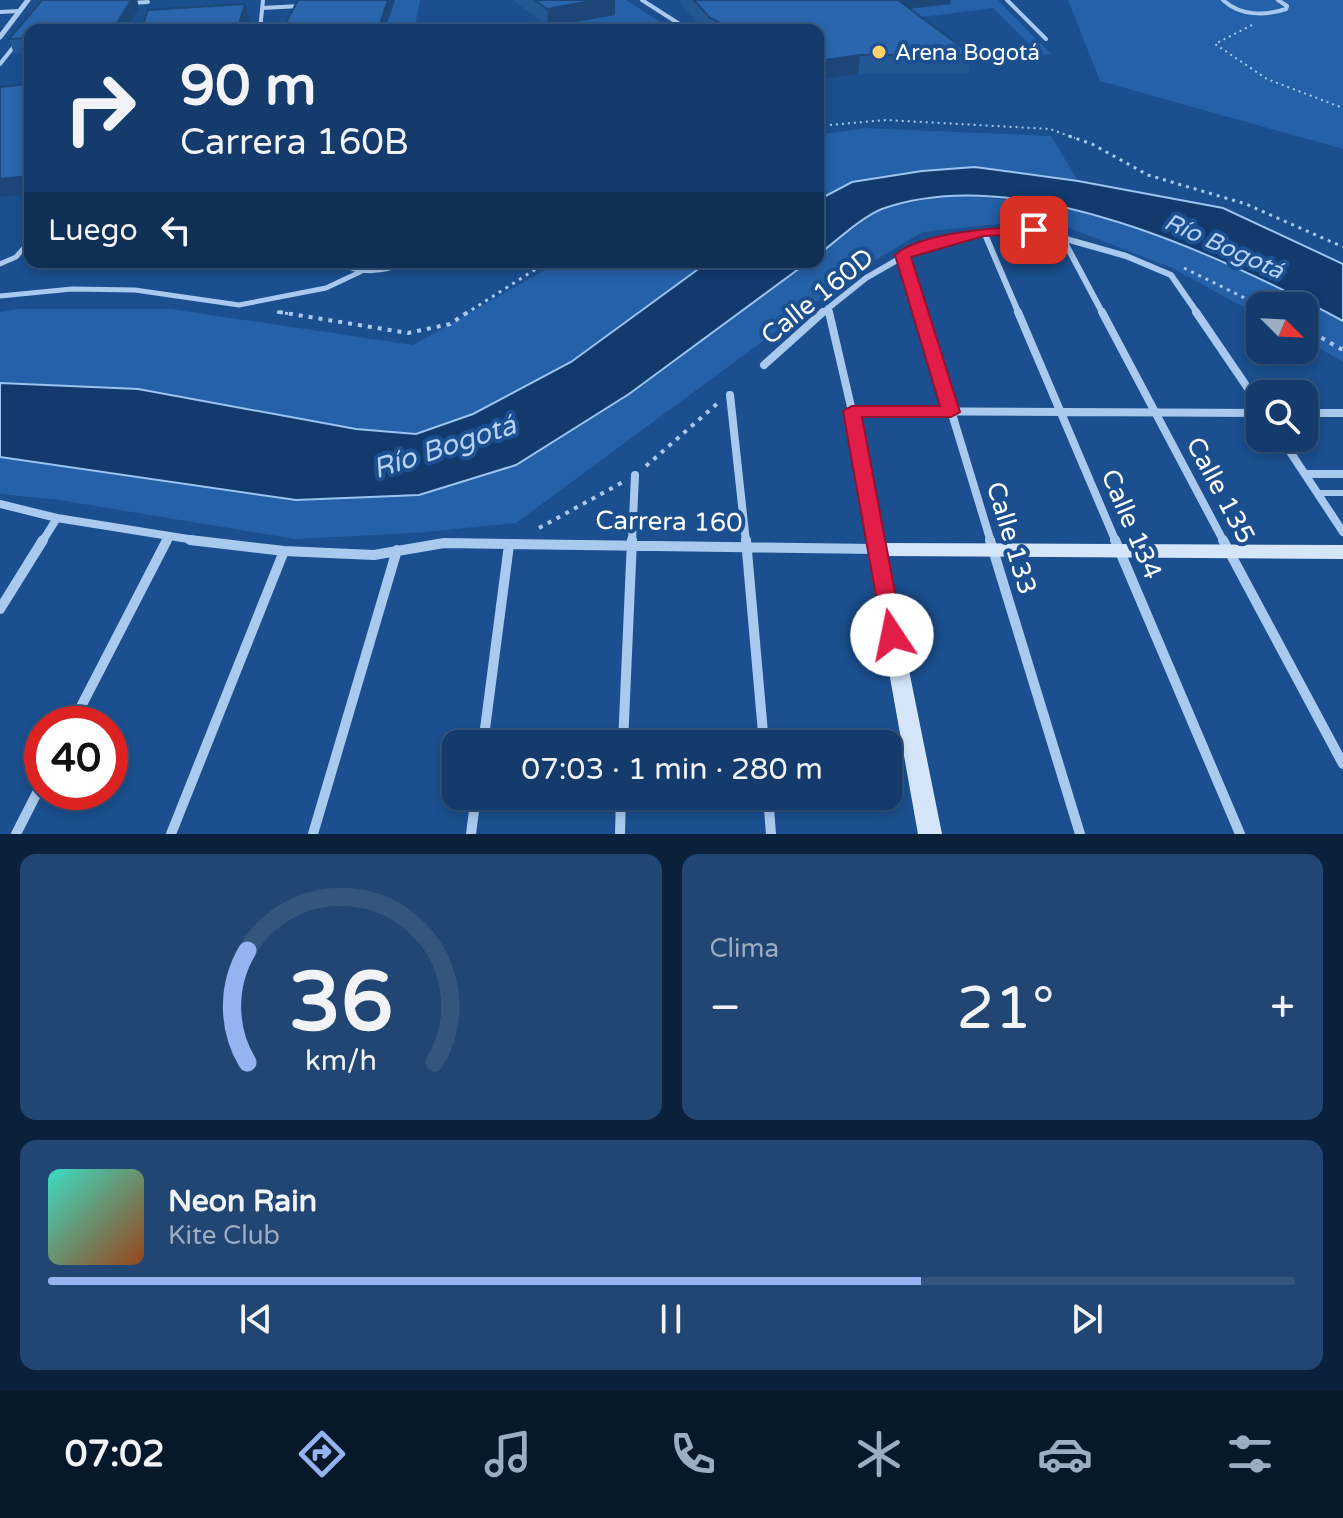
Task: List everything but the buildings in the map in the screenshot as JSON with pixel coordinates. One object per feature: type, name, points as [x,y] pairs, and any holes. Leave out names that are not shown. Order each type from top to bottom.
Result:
[{"type":"street","points":[[0,37],[28,0]]},
{"type":"street","name":"Calle 160D","points":[[764,365],[828,308],[866,278],[903,255],[918,248],[984,232],[1034,230],[1126,256],[1171,275],[1246,385]]},
{"type":"street","name":"Calle 134","points":[[984,232],[1240,834]]},
{"type":"street","name":"Calle 135","points":[[1062,237],[1343,764]]},
{"type":"street","name":"Calle 133","points":[[903,255],[1080,834]]},
{"type":"street","points":[[828,308],[852,411],[930,834]]},
{"type":"street","points":[[730,395],[763,730]]},
{"type":"street","points":[[852,411],[1246,413]]},
{"type":"street","points":[[1318,413],[1343,413]]},
{"type":"street","points":[[1290,452],[1343,532]]},
{"type":"street","points":[[1305,474],[1343,474]]},
{"type":"street","points":[[624,730],[635,475]]},
{"type":"street","name":"Carrera 160","points":[[0,504],[57,518],[168,537],[284,551],[374,555],[444,543],[1343,552]]},
{"type":"street","points":[[0,609],[57,518]]},
{"type":"street","points":[[81,706],[168,537]]},
{"type":"street","points":[[485,730],[509,545]]},
{"type":"street","points":[[313,834],[397,550]]},
{"type":"street","points":[[171,834],[284,551]]},
{"type":"street","points":[[16,834],[28,810]]},
{"type":"street","points":[[471,834],[474,810]]},
{"type":"street","points":[[620,834],[621,810]]},
{"type":"street","points":[[769,810],[771,834]]},
{"type":"lane","points":[[261,24],[263,0]]},
{"type":"lane","points":[[642,0],[679,24]]},
{"type":"lane","points":[[1007,0],[1046,39]]},
{"type":"lane","points":[[1223,0],[1233,8],[1264,13],[1286,9],[1287,6],[1278,0]]},
{"type":"lane","points":[[120,3],[148,2]]},
{"type":"lane","points":[[262,8],[306,5]]},
{"type":"lane","points":[[0,12],[20,11]]},
{"type":"lane","points":[[0,64],[17,43]]},
{"type":"lane","points":[[0,264],[16,257],[24,248]]},
{"type":"lane","points":[[351,268],[360,272]]},
{"type":"lane","points":[[0,296],[72,289],[135,290],[239,305],[326,288],[360,272],[387,268]]},
{"type":"lane","points":[[1318,493],[1343,493]]},
{"type":"path","points":[[1241,20],[1255,24],[1215,44],[1224,53],[1267,79],[1343,108]]},
{"type":"path","points":[[824,125],[886,120],[1050,129],[1092,144],[1148,175],[1246,204],[1343,247]]},
{"type":"path","points":[[239,305],[408,333],[450,324],[538,268]]},
{"type":"path","points":[[1318,336],[1343,350]]},
{"type":"shaded area","points":[[394,0],[420,0],[415,24],[386,24]]},
{"type":"shaded area","points":[[593,0],[626,0],[663,24],[547,24]]},
{"type":"shaded area","points":[[852,0],[998,0],[1051,54],[1040,55],[993,8],[899,20]]},
{"type":"shaded area","points":[[1068,0],[1343,0],[1343,149],[1100,81]]},
{"type":"shaded area","points":[[864,128],[1051,136],[1078,181],[975,167],[922,171],[852,182],[824,197],[824,134]]},
{"type":"shaded area","points":[[948,195],[1049,205],[1116,219],[1217,257],[1287,292],[1246,292],[1246,308],[1172,268],[1069,228],[1007,223],[923,232],[862,268],[516,523],[416,533],[295,539],[59,500],[0,494],[0,457],[296,500],[419,495],[516,465],[629,394],[800,268],[824,268],[824,251],[880,209]]},
{"type":"shaded area","points":[[548,268],[700,268],[571,362],[473,414],[416,434],[356,429],[138,389],[0,383],[0,312],[18,309],[171,309],[413,345]]},
{"type":"shaded area","points":[[1318,308],[1343,321],[1343,362],[1318,347]]},
{"type":"water","name":"Río Bogotá","points":[[975,167],[1078,181],[1223,208],[1343,264],[1343,321],[1318,308],[1318,292],[1286,292],[1180,244],[1119,222],[1057,206],[995,197],[936,197],[882,209],[858,223],[824,250],[824,197],[852,182],[922,171]]},
{"type":"water","name":"Río Bogotá","points":[[700,268],[800,268],[629,394],[516,465],[419,495],[296,500],[0,457],[0,383],[138,389],[356,429],[416,434],[473,414],[571,362]]},
{"type":"place","name":"Arena Bogotá","points":[[879,52]]},
{"type":"route","points":[[892,635],[852,411],[951,412],[903,255],[918,248],[984,232],[1034,230]]}]
